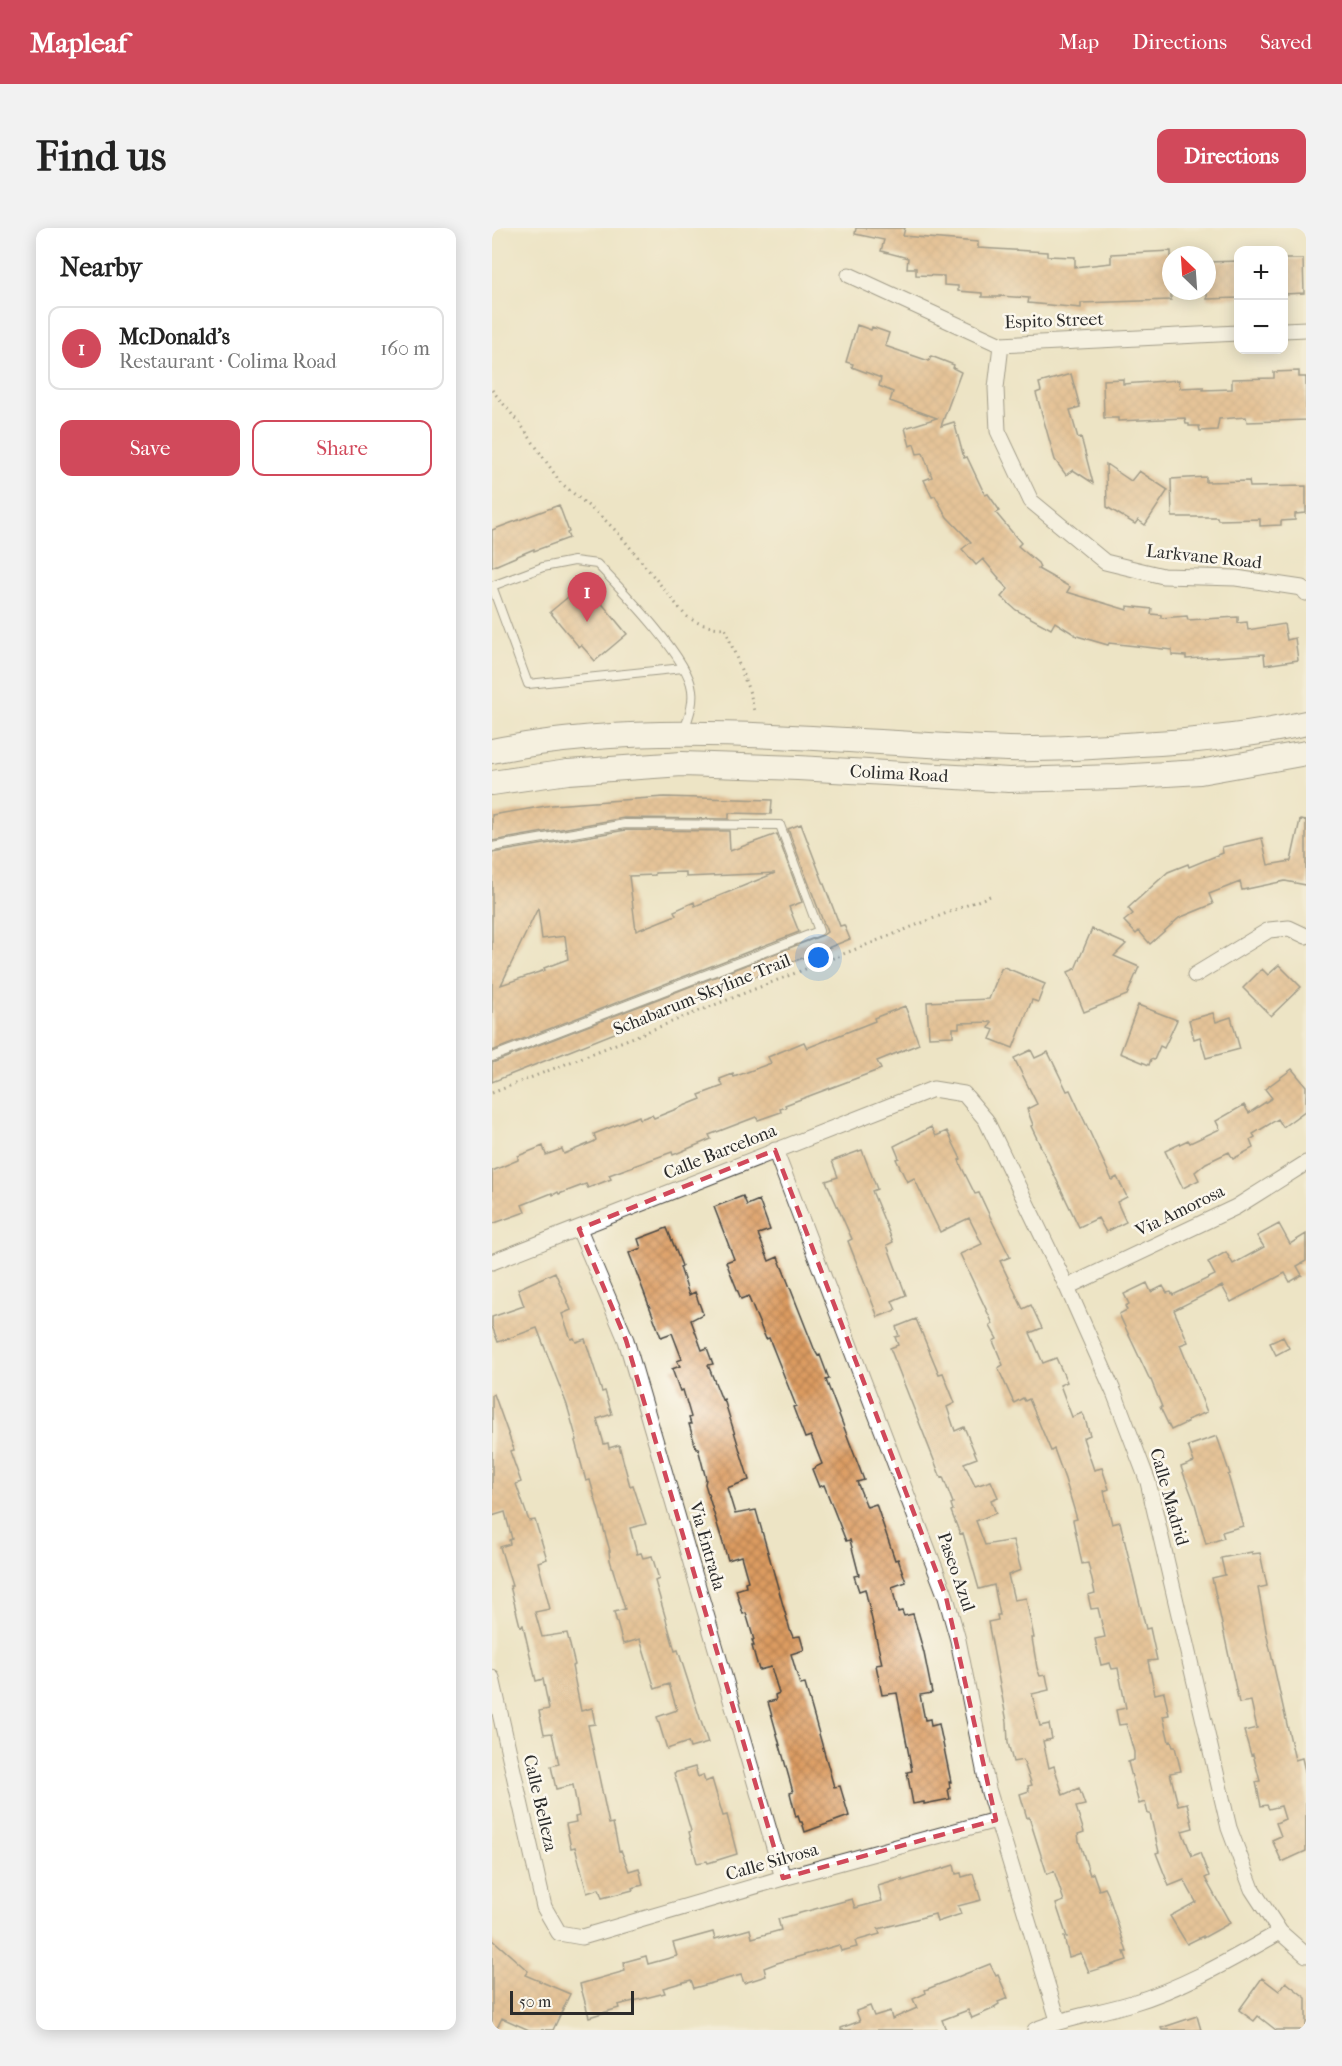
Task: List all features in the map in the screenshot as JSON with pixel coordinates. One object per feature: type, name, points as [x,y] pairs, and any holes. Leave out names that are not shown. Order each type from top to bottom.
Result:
[{"type":"main road","name":"Colima Road","points":[[492,751],[561,742],[684,733],[1021,749],[1098,747],[1201,740],[1281,729],[1306,723]]},
{"type":"main road","points":[[682,764],[684,733]]},
{"type":"main road","name":"Colima Road","points":[[492,783],[568,772],[682,764],[1009,780],[1200,772],[1306,753]]},
{"type":"street","name":"Espito Street","points":[[849,275],[1001,345],[1234,333]]},
{"type":"street","points":[[1288,330],[1306,329]]},
{"type":"street","name":"Larkvane Road","points":[[1001,345],[996,388],[998,431],[1031,501],[1105,562],[1163,576],[1236,578],[1305,589]]},
{"type":"street","points":[[1195,975],[1269,930],[1288,928],[1306,936]]},
{"type":"street","name":"Calle Barcelona","points":[[492,1262],[933,1089],[964,1094]]},
{"type":"street","name":"Calle Madrid","points":[[964,1094],[986,1120],[1067,1287],[1115,1395],[1148,1482],[1229,1828],[1252,1889],[1280,1932],[1306,1955]]},
{"type":"street","name":"Paseo Azul","points":[[775,1150],[946,1597],[958,1640],[996,1820],[1058,2020]]},
{"type":"street","name":"Via Amorosa","points":[[1067,1287],[1236,1207],[1306,1163]]},
{"type":"street","name":"Via Entrada","points":[[579,1229],[627,1341],[783,1878]]},
{"type":"street","name":"Calle Belleza","points":[[492,1678],[544,1907],[559,1933]]},
{"type":"street","name":"Calle Silvosa","points":[[559,1933],[582,1937],[783,1878],[996,1820]]},
{"type":"street","points":[[1035,2030],[1058,2020],[1132,2003],[1172,1989],[1204,1975],[1280,1932]]},
{"type":"lane","points":[[683,668],[528,684],[492,586],[543,567],[574,561],[597,564],[663,639],[683,668],[690,680],[691,709],[684,733]]},
{"type":"lane","points":[[492,847],[624,824],[780,825],[819,931],[492,1057]]},
{"type":"path","points":[[492,390],[524,429],[560,482],[620,535],[685,615],[704,625],[725,628],[754,711]]},
{"type":"path","name":"Schabarum-Skyline Trail","points":[[492,1093],[990,896]]},
{"type":"highlighted area","points":[[775,1150],[946,1597],[996,1820],[783,1878],[626,1340],[579,1229]]},
{"type":"building","points":[[856,228],[905,228],[903,236],[978,242],[978,248],[1047,252],[1047,256],[1075,257],[1075,267],[1111,263],[1111,254],[1162,251],[1162,300],[1171,300],[1081,303],[1081,308],[1028,303],[1029,298],[982,297],[982,293],[958,291],[958,286],[944,285],[944,276],[916,275],[916,268],[907,268],[908,258],[881,251],[884,240],[855,234]]},
{"type":"building","points":[[1288,259],[1303,259],[1304,293],[1288,294]]},
{"type":"building","points":[[1234,261],[1234,298],[1216,299],[1216,262]]},
{"type":"building","points":[[857,325],[889,333],[885,346],[929,361],[931,356],[954,365],[953,368],[961,372],[941,426],[954,422],[964,458],[967,457],[985,495],[988,494],[1000,511],[996,513],[1021,543],[1018,546],[1038,563],[1040,567],[1038,569],[1070,587],[1067,592],[1127,610],[1127,606],[1152,609],[1151,614],[1161,615],[1161,618],[1187,616],[1188,620],[1238,617],[1238,623],[1247,622],[1248,630],[1284,624],[1287,640],[1295,638],[1298,660],[1265,665],[1264,654],[1186,659],[1186,656],[1172,655],[1172,650],[1109,643],[1108,645],[1077,636],[1055,622],[1051,629],[1016,610],[1001,597],[1008,589],[983,559],[976,565],[962,549],[971,542],[947,517],[935,496],[932,497],[924,480],[932,477],[923,453],[917,454],[914,444],[910,446],[905,428],[937,418],[890,401],[893,392],[879,386],[881,378],[852,367],[853,364],[846,362]]},
{"type":"building","points":[[1299,371],[1299,377],[1306,377],[1306,420],[1247,422],[1246,417],[1219,419],[1217,430],[1200,431],[1199,426],[1186,424],[1185,418],[1118,421],[1118,418],[1104,418],[1103,380],[1123,379],[1123,384],[1179,380],[1180,388],[1232,389],[1232,379],[1274,378],[1274,372]]},
{"type":"building","points":[[1071,374],[1080,407],[1070,410],[1078,438],[1081,437],[1093,483],[1073,470],[1066,475],[1055,460],[1036,393],[1041,391],[1039,383]]},
{"type":"building","points":[[1106,464],[1131,481],[1139,471],[1168,490],[1145,525],[1138,520],[1135,524],[1107,507]]},
{"type":"building","points":[[1206,477],[1206,482],[1249,481],[1250,487],[1306,486],[1306,513],[1295,514],[1295,520],[1281,521],[1281,525],[1260,526],[1260,519],[1218,520],[1217,517],[1172,517],[1171,479]]},
{"type":"building","points":[[559,505],[569,538],[534,551],[534,549],[492,567],[492,530]]},
{"type":"building","points":[[585,583],[627,634],[595,661],[581,645],[579,647],[550,612]]},
{"type":"building","points":[[664,797],[772,800],[771,814],[729,813],[729,819],[624,818],[492,841],[492,815],[552,805]]},
{"type":"building","points":[[1300,820],[1306,821],[1306,885],[1285,881],[1242,890],[1240,882],[1209,894],[1213,904],[1179,918],[1150,944],[1139,931],[1136,934],[1124,921],[1133,914],[1128,908],[1168,872],[1188,864],[1189,867],[1223,853],[1222,847],[1262,838],[1268,865],[1291,861]]},
{"type":"building","points":[[801,824],[840,926],[844,925],[850,939],[492,1082],[492,1063],[827,932],[788,829]]},
{"type":"building","points":[[626,830],[729,831],[730,851],[777,834],[802,902],[789,907],[799,932],[492,1051],[492,853]],"holes":[[[686,872],[686,877],[775,873],[695,906],[694,902],[674,911],[676,915],[636,931],[629,876]],[[538,908],[542,939],[565,936],[568,959],[544,968],[545,970],[501,985]]]},
{"type":"building","points":[[1092,929],[1126,944],[1114,956],[1139,967],[1127,995],[1084,1012],[1068,972],[1075,969]]},
{"type":"building","points":[[1279,965],[1301,987],[1271,1016],[1243,988],[1262,969],[1268,975]]},
{"type":"building","points":[[1004,967],[1045,984],[1038,1002],[1032,1000],[1013,1048],[990,1039],[994,1030],[989,1028],[992,1022],[959,1023],[959,1028],[953,1028],[953,1036],[929,1037],[927,1002],[989,999],[1001,969]]},
{"type":"building","points":[[1138,1005],[1177,1020],[1164,1048],[1160,1046],[1154,1060],[1151,1059],[1149,1065],[1120,1053]]},
{"type":"building","points":[[905,1006],[919,1044],[877,1061],[881,1069],[785,1105],[786,1107],[780,1109],[781,1112],[758,1120],[756,1117],[709,1135],[711,1139],[673,1155],[672,1152],[609,1175],[611,1179],[588,1188],[586,1184],[559,1194],[558,1192],[553,1195],[552,1193],[522,1205],[525,1212],[492,1224],[492,1171],[518,1160],[518,1156],[543,1146],[546,1155],[562,1149],[564,1154],[596,1140],[594,1134],[639,1116],[640,1119],[652,1115],[654,1118],[701,1099],[699,1095],[723,1086],[720,1079],[733,1074],[734,1077],[771,1063],[768,1057],[804,1042],[807,1048],[875,1021],[874,1018]]},
{"type":"building","points":[[1213,1013],[1216,1022],[1231,1017],[1240,1049],[1206,1058],[1200,1037],[1194,1039],[1189,1020]]},
{"type":"building","points":[[1031,1050],[1035,1058],[1048,1052],[1067,1091],[1070,1090],[1112,1180],[1117,1177],[1127,1197],[1117,1202],[1126,1222],[1106,1232],[1098,1218],[1079,1227],[1031,1126],[1033,1125],[1027,1109],[1037,1104],[1014,1058]]},
{"type":"building","points":[[1292,1069],[1306,1086],[1306,1110],[1283,1127],[1278,1119],[1253,1134],[1255,1137],[1250,1140],[1253,1148],[1233,1159],[1229,1152],[1206,1163],[1195,1172],[1199,1180],[1183,1188],[1165,1151],[1188,1140],[1190,1143],[1220,1129],[1216,1121],[1244,1105],[1249,1113],[1272,1098],[1265,1089]]},
{"type":"building","points":[[931,1127],[936,1136],[947,1131],[975,1194],[979,1193],[1010,1257],[1000,1261],[1023,1309],[1031,1305],[1042,1328],[1030,1333],[1043,1363],[1056,1358],[1067,1382],[1060,1385],[1072,1417],[1082,1413],[1084,1416],[1090,1435],[1083,1438],[1094,1470],[1102,1468],[1109,1489],[1104,1491],[1112,1524],[1120,1522],[1146,1629],[1150,1628],[1157,1660],[1148,1661],[1155,1694],[1164,1692],[1169,1715],[1163,1716],[1169,1742],[1171,1741],[1175,1747],[1181,1771],[1170,1773],[1178,1805],[1187,1803],[1193,1828],[1182,1831],[1192,1856],[1200,1853],[1209,1876],[1205,1878],[1230,1923],[1187,1944],[1170,1916],[1196,1902],[1184,1880],[1169,1886],[1156,1853],[1159,1852],[1150,1814],[1148,1814],[1145,1802],[1139,1804],[1128,1762],[1134,1760],[1134,1752],[1126,1724],[1119,1725],[1116,1710],[1126,1708],[1118,1668],[1112,1669],[1110,1663],[1101,1665],[1095,1639],[1105,1637],[1098,1608],[1091,1609],[1088,1595],[1095,1593],[1088,1563],[1082,1564],[1073,1520],[1077,1519],[1065,1479],[1054,1449],[1051,1451],[1029,1399],[1025,1401],[1023,1398],[1014,1403],[998,1368],[1003,1365],[993,1341],[997,1339],[990,1326],[993,1324],[960,1254],[982,1244],[969,1218],[940,1232],[914,1178],[907,1182],[896,1159],[899,1158],[894,1146]]},
{"type":"building","points":[[862,1150],[877,1189],[872,1191],[893,1242],[887,1245],[906,1295],[892,1301],[896,1310],[878,1317],[848,1241],[852,1239],[826,1181],[838,1177],[832,1161]]},
{"type":"building","points":[[743,1196],[747,1205],[759,1200],[770,1230],[758,1234],[769,1261],[778,1257],[815,1351],[818,1356],[820,1355],[829,1379],[826,1380],[864,1480],[857,1482],[867,1507],[876,1504],[895,1560],[898,1559],[906,1582],[892,1587],[898,1612],[902,1611],[904,1616],[913,1614],[924,1653],[932,1693],[920,1695],[925,1720],[930,1719],[931,1726],[939,1724],[951,1782],[949,1782],[950,1788],[948,1789],[950,1799],[913,1804],[907,1772],[912,1771],[897,1693],[882,1695],[876,1665],[882,1664],[865,1589],[859,1591],[854,1576],[859,1575],[850,1540],[846,1541],[824,1485],[819,1487],[812,1469],[822,1464],[811,1436],[805,1438],[793,1407],[796,1406],[769,1338],[766,1339],[748,1296],[741,1299],[726,1262],[734,1259],[714,1207]]},
{"type":"building","points":[[1279,1224],[1290,1244],[1306,1234],[1306,1261],[1297,1266],[1302,1275],[1290,1282],[1285,1273],[1231,1302],[1222,1286],[1174,1310],[1188,1342],[1180,1345],[1207,1412],[1171,1430],[1151,1380],[1119,1314],[1127,1310],[1125,1306],[1129,1304],[1124,1294],[1147,1283],[1151,1292],[1163,1286],[1167,1293],[1171,1292],[1173,1295],[1215,1275],[1208,1262],[1226,1252],[1233,1264],[1264,1247],[1257,1236]]},
{"type":"building","points":[[667,1228],[682,1266],[680,1267],[689,1295],[695,1292],[703,1314],[691,1320],[702,1350],[707,1348],[713,1364],[708,1365],[722,1400],[724,1399],[749,1480],[727,1488],[735,1514],[756,1510],[790,1630],[793,1637],[800,1636],[804,1650],[791,1654],[800,1685],[805,1684],[834,1787],[840,1786],[849,1816],[805,1832],[802,1822],[798,1816],[796,1817],[790,1793],[793,1792],[768,1702],[776,1700],[775,1695],[779,1693],[771,1667],[759,1670],[752,1646],[754,1646],[752,1640],[754,1640],[736,1590],[746,1587],[745,1582],[748,1581],[741,1556],[728,1560],[705,1484],[706,1479],[698,1448],[696,1448],[689,1424],[691,1424],[689,1418],[691,1417],[683,1390],[680,1391],[672,1369],[680,1366],[677,1361],[682,1359],[672,1333],[661,1337],[629,1253],[641,1248],[638,1239]]},
{"type":"building","points":[[555,1272],[571,1310],[562,1314],[571,1339],[574,1338],[576,1342],[585,1339],[602,1392],[605,1391],[612,1414],[597,1419],[604,1444],[608,1443],[609,1448],[619,1445],[630,1486],[633,1485],[646,1524],[630,1528],[637,1554],[641,1553],[643,1558],[652,1556],[659,1579],[655,1581],[675,1651],[678,1650],[708,1743],[690,1748],[688,1742],[667,1749],[657,1717],[677,1710],[669,1684],[655,1689],[640,1639],[623,1644],[614,1612],[625,1609],[610,1560],[610,1551],[590,1480],[586,1481],[567,1405],[537,1328],[498,1342],[492,1326],[492,1317],[524,1306],[518,1289]]},
{"type":"building","points":[[916,1319],[939,1374],[943,1373],[955,1403],[947,1407],[955,1431],[964,1427],[977,1458],[964,1463],[975,1486],[991,1481],[998,1497],[991,1500],[996,1513],[976,1521],[985,1545],[1013,1540],[1021,1570],[1008,1575],[1014,1600],[1026,1598],[1037,1668],[1040,1676],[1046,1675],[1049,1690],[1032,1694],[1040,1726],[1049,1724],[1052,1739],[1043,1741],[1049,1768],[1054,1766],[1063,1795],[1079,1788],[1085,1805],[1076,1807],[1084,1832],[1078,1834],[1079,1841],[1090,1875],[1093,1873],[1099,1890],[1105,1888],[1108,1894],[1127,1952],[1124,1952],[1127,1960],[1089,1972],[1081,1953],[1069,1957],[1064,1937],[1067,1937],[1056,1904],[1064,1901],[1054,1871],[1047,1874],[1020,1794],[1029,1791],[1028,1786],[1032,1785],[1023,1760],[1013,1762],[1008,1743],[1007,1722],[988,1622],[998,1620],[997,1615],[1000,1615],[994,1585],[979,1589],[963,1533],[960,1534],[951,1511],[953,1503],[890,1348],[898,1345],[895,1337],[899,1336],[896,1327]]},
{"type":"building","points":[[1283,1337],[1289,1348],[1276,1355],[1270,1343]]},
{"type":"building","points":[[494,1394],[514,1450],[510,1451],[521,1482],[516,1484],[529,1521],[535,1520],[547,1559],[538,1562],[550,1609],[535,1612],[542,1637],[567,1633],[575,1665],[572,1666],[581,1711],[592,1708],[595,1724],[588,1725],[609,1824],[613,1823],[619,1851],[621,1850],[629,1871],[639,1868],[643,1885],[602,1898],[599,1889],[587,1893],[575,1847],[571,1848],[566,1824],[576,1822],[575,1817],[579,1816],[573,1785],[556,1789],[551,1766],[559,1764],[552,1733],[544,1734],[539,1711],[549,1709],[543,1679],[536,1681],[523,1625],[520,1626],[510,1586],[512,1586],[500,1547],[510,1544],[509,1540],[512,1539],[505,1512],[492,1516],[492,1395]]},
{"type":"building","points":[[1217,1436],[1230,1474],[1228,1475],[1243,1526],[1222,1532],[1224,1538],[1206,1544],[1195,1504],[1181,1467],[1194,1462],[1188,1446]]},
{"type":"building","points":[[1252,1552],[1252,1554],[1260,1553],[1267,1586],[1258,1588],[1267,1636],[1295,1760],[1302,1758],[1306,1775],[1306,1851],[1282,1862],[1272,1840],[1281,1836],[1276,1823],[1285,1819],[1281,1806],[1269,1809],[1267,1805],[1261,1806],[1256,1782],[1260,1781],[1244,1731],[1257,1728],[1251,1701],[1239,1703],[1212,1578],[1225,1575],[1221,1558]]},
{"type":"building","points":[[695,1767],[698,1777],[703,1775],[705,1782],[712,1779],[723,1816],[727,1815],[737,1854],[708,1863],[707,1861],[697,1863],[689,1832],[691,1831],[674,1773]]},
{"type":"building","points":[[954,1865],[956,1874],[961,1873],[962,1877],[973,1874],[981,1900],[958,1906],[961,1914],[937,1922],[935,1914],[878,1929],[880,1934],[855,1941],[857,1947],[841,1951],[839,1945],[777,1963],[764,1968],[766,1976],[744,1983],[741,1975],[694,1988],[691,1980],[663,1988],[665,1993],[618,2005],[619,2008],[589,2017],[580,1984],[625,1971],[624,1962],[646,1956],[648,1964],[677,1956],[673,1943],[713,1932],[715,1939],[750,1929],[752,1938],[781,1930],[778,1919],[852,1899],[855,1908],[882,1901],[878,1886]]},
{"type":"building","points":[[492,1939],[528,1971],[525,1975],[570,1994],[553,2030],[529,2030],[502,2018],[496,2030],[492,2030]]},
{"type":"building","points":[[990,1964],[996,1976],[998,1975],[1008,1998],[998,2002],[995,2008],[972,2018],[968,2010],[942,2020],[946,2030],[841,2030],[841,2028],[860,2021],[856,2011],[870,2006],[874,2016],[890,2011],[892,2019],[917,2008],[913,1999],[926,1993],[925,1990]]},
{"type":"building","points":[[1262,1978],[1279,1991],[1286,1982],[1306,1998],[1306,2030],[1276,2030],[1258,2016],[1254,2021],[1239,2010]]},
{"type":"building","points":[[1197,2016],[1201,2030],[1162,2030],[1161,2028]]},
{"type":"place","name":"McDonald's","points":[[587,622]]}]
